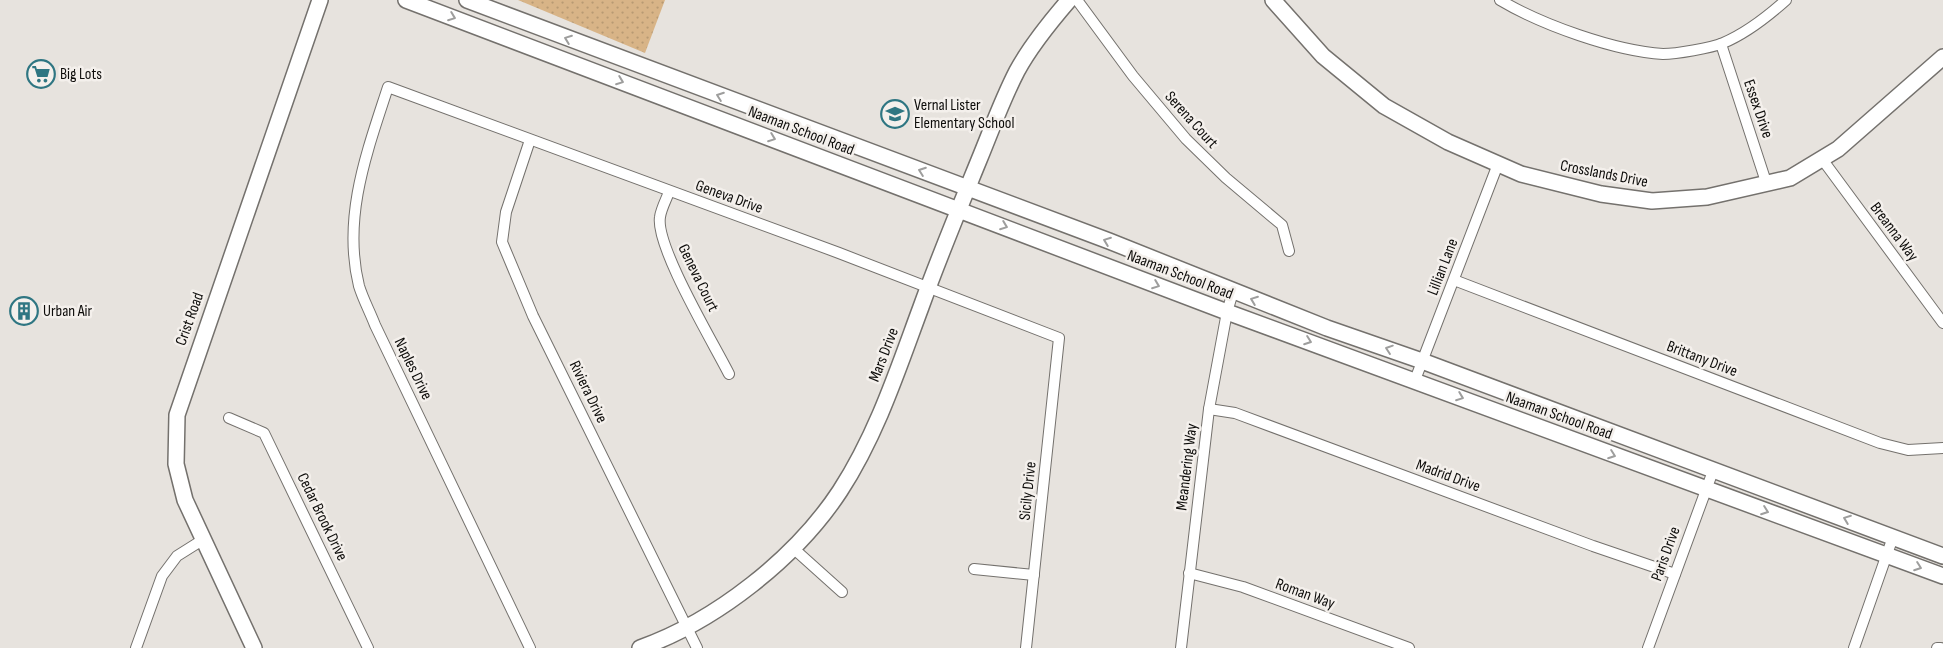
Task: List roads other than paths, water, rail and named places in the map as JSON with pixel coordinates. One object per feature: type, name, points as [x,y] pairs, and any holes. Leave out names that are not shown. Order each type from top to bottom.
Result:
[{"type":"main road","name":"Crist Road","points":[[254,648],[186,500],[176,464],[177,415],[320,0]]},
{"type":"main road","name":"Naaman School Road","points":[[406,0],[1227,312],[1943,576]]},
{"type":"main road","name":"Naaman School Road","points":[[467,0],[592,49],[1110,241],[1233,292],[1943,556]]},
{"type":"main road","name":"Mars Drive","points":[[640,648],[687,628],[749,588],[793,548],[839,492],[863,452],[895,379],[958,209],[1018,71],[1047,27],[1070,0]]},
{"type":"main road","name":"Crosslands Drive","points":[[1273,0],[1323,56],[1384,106],[1448,142],[1520,174],[1601,194],[1652,201],[1707,197],[1767,185],[1790,178],[1838,149],[1943,57]]},
{"type":"street","name":"Serena Court","points":[[1076,0],[1133,76],[1186,139],[1226,178],[1282,225],[1289,251]]},
{"type":"street","points":[[1500,0],[1578,35],[1624,47],[1664,54],[1722,44],[1750,30],[1786,0]]},
{"type":"street","name":"Essex Drive","points":[[1722,44],[1767,185]]},
{"type":"street","name":"Geneva Drive","points":[[388,87],[1058,338]]},
{"type":"street","name":"Naples Drive","points":[[388,87],[358,182],[353,229],[355,262],[360,287],[379,334],[530,648]]},
{"type":"street","name":"Riviera Drive","points":[[530,140],[506,212],[502,242],[533,316],[697,648]]},
{"type":"street","name":"Breanna Way","points":[[1822,159],[1943,323]]},
{"type":"street","name":"Lillian Lane","points":[[1415,380],[1498,164]]},
{"type":"street","name":"Geneva Court","points":[[669,192],[660,218],[663,238],[674,266],[729,374]]},
{"type":"street","name":"Brittany Drive","points":[[1454,280],[1880,443],[1908,450],[1943,448]]},
{"type":"street","name":"Meandering Way","points":[[1181,648],[1209,409],[1227,312],[1233,292]]},
{"type":"street","name":"Sicily Drive","points":[[1026,648],[1058,338]]},
{"type":"street","name":"Madrid Drive","points":[[1209,409],[1236,413],[1593,546],[1675,574]]},
{"type":"street","name":"Cedar Brook Drive","points":[[229,418],[264,433],[368,648]]},
{"type":"street","name":"Paris Drive","points":[[1648,648],[1713,471]]},
{"type":"street","points":[[1854,648],[1893,537]]},
{"type":"street","points":[[136,648],[162,576],[177,556],[204,539]]},
{"type":"street","points":[[793,548],[842,592]]},
{"type":"street","points":[[974,568],[1034,575]]},
{"type":"street","name":"Roman Way","points":[[1189,573],[1243,587],[1409,648]]},
{"type":"place","name":"Big Lots","points":[[41,74]]},
{"type":"place","name":"Vernal Lister Elementary School","points":[[895,114]]},
{"type":"place","name":"Urban Air","points":[[24,311]]}]
